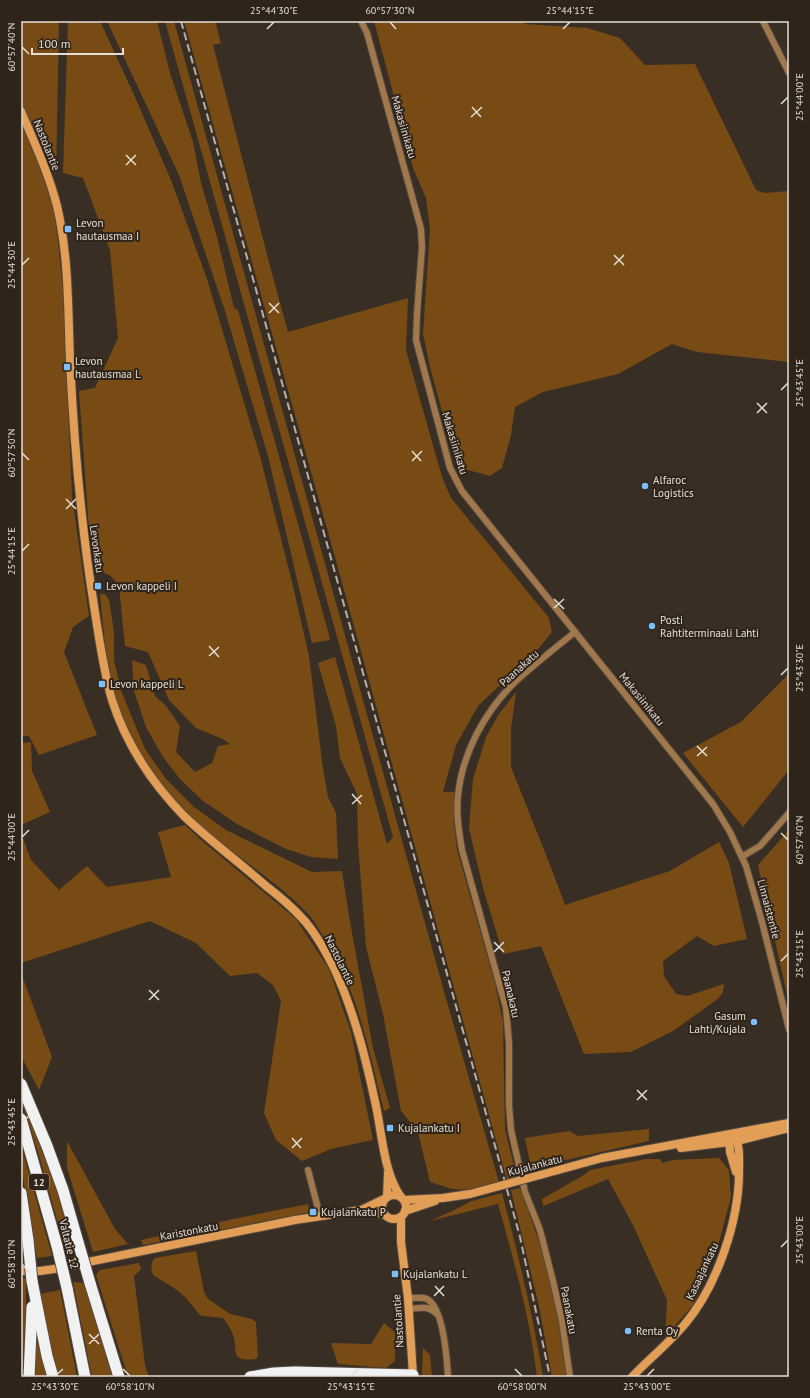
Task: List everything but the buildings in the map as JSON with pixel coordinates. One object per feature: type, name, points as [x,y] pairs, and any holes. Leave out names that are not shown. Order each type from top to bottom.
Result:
[{"type":"highway","name":"12","points":[[21,1084],[47,1146],[63,1190],[119,1377]]},
{"type":"highway","name":"Valtatie 12","points":[[21,1119],[57,1246],[85,1377]]},
{"type":"highway","name":"12","points":[[21,1193],[32,1281],[47,1356],[53,1377]]},
{"type":"highway","points":[[29,1377],[32,1331],[32,1281]]},
{"type":"highway","points":[[250,1377],[274,1373],[295,1372],[413,1375]]},
{"type":"main road","name":"Nastolantie","points":[[21,111],[52,188]]},
{"type":"main road","name":"Levonkatu","points":[[52,188],[61,225],[67,279],[70,363],[79,484],[84,539],[100,647],[112,700],[128,738],[150,777],[186,818]]},
{"type":"main road","name":"Nastolantie","points":[[186,818],[289,905],[306,923],[325,951],[343,990],[354,1020],[367,1067],[387,1164],[397,1192],[402,1199]]},
{"type":"main road","points":[[732,1139],[789,1123]]},
{"type":"main road","points":[[732,1139],[789,1128]]},
{"type":"main road","name":"Kujalankatu","points":[[402,1199],[443,1198],[470,1194],[602,1158],[632,1152],[732,1139]]},
{"type":"main road","name":"Kasaajankatu","points":[[632,1377],[685,1324],[705,1295],[734,1221],[738,1196],[732,1139]]},
{"type":"main road","name":"Nastolantie","points":[[387,1164],[387,1198]]},
{"type":"main road","points":[[393,1195],[402,1199],[406,1205],[403,1214],[395,1219],[388,1216],[383,1211],[382,1204],[387,1198],[393,1195]]},
{"type":"main road","name":"Karistonkatu","points":[[21,1270],[40,1271],[54,1269],[320,1216],[361,1210],[387,1198]]},
{"type":"main road","name":"Kujalankatu","points":[[403,1214],[443,1198]]},
{"type":"main road","name":"Karistonkatu","points":[[361,1210],[388,1216]]},
{"type":"main road","name":"Nastolantie","points":[[403,1214],[401,1242],[408,1298],[413,1375]]},
{"type":"main road","name":"Nastolantie","points":[[388,1216],[401,1242]]},
{"type":"street","name":"Makasiinikatu","points":[[361,21],[367,33],[421,229],[422,247],[416,340],[450,468],[462,491],[713,804],[743,856]]},
{"type":"street","points":[[763,21],[789,73]]},
{"type":"street","name":"Paanakatu","points":[[570,1377],[562,1321],[553,1281],[540,1230],[529,1204],[515,1153],[510,1118],[509,1043],[506,1008],[462,850],[458,832],[458,796],[461,778],[474,739],[492,708],[517,681],[575,632]]},
{"type":"street","points":[[743,856],[760,846],[789,813]]},
{"type":"street","name":"Linnaistentie","points":[[743,856],[762,922],[789,1029]]},
{"type":"street","points":[[308,1170],[320,1216]]},
{"type":"street","points":[[408,1298],[427,1299],[432,1302],[438,1315],[447,1352],[448,1377]]},
{"type":"street","points":[[409,1310],[424,1308],[432,1309],[438,1315]]},
{"type":"shaded area","points":[[21,21],[59,21],[56,174],[44,157],[21,103]]},
{"type":"shaded area","points":[[68,21],[100,21],[171,180],[207,279],[260,456],[309,656],[323,769],[328,797],[336,813],[338,859],[311,857],[286,849],[237,824],[203,801],[180,779],[163,757],[146,727],[134,691],[132,660],[146,665],[155,696],[166,706],[180,726],[176,752],[195,772],[212,763],[218,746],[230,744],[223,739],[196,728],[169,700],[148,652],[125,646],[119,586],[111,576],[95,568],[89,529],[79,391],[95,388],[118,338],[110,250],[83,178],[63,173]]},
{"type":"shaded area","points":[[107,21],[157,21],[170,73],[193,142],[201,183],[217,237],[234,308],[238,310],[330,640],[312,643],[268,456],[225,311],[179,175]]},
{"type":"shaded area","points":[[165,21],[174,21],[447,1002],[499,1182],[469,1190],[452,1189],[430,1182],[418,1132],[401,1111],[383,1014],[366,947],[358,844],[357,794],[340,758],[336,726],[318,663],[335,657],[387,844],[393,837]]},
{"type":"shaded area","points":[[184,21],[215,21],[221,43],[213,45],[288,332],[408,298],[406,350],[442,477],[451,498],[549,618],[552,632],[539,648],[478,706],[456,745],[443,792],[455,792],[454,822],[457,850],[495,983],[503,1022],[505,1130],[517,1177],[507,1180],[328,532]]},
{"type":"shaded area","points":[[374,21],[524,21],[525,24],[587,28],[620,38],[645,65],[695,64],[756,190],[765,193],[789,191],[789,362],[697,352],[672,344],[618,374],[543,392],[515,407],[511,435],[502,468],[490,476],[457,467],[430,367],[423,334],[430,229],[426,198],[413,168]]},
{"type":"shaded area","points":[[21,121],[53,205],[63,290],[72,497],[89,616],[73,627],[64,652],[97,735],[39,755],[29,736],[21,736]]},
{"type":"shaded area","points":[[100,594],[105,594],[109,600],[114,632],[114,661],[122,693],[145,749],[166,779],[194,807],[226,830],[312,872],[342,871],[373,1048],[390,1108],[384,1111],[367,1043],[353,997],[344,975],[334,954],[313,920],[288,895],[197,823],[166,789],[140,752],[129,732],[113,688],[106,653]]},
{"type":"shaded area","points":[[789,672],[789,770],[743,827],[683,753],[741,722],[785,678]]},
{"type":"shaded area","points":[[516,692],[511,728],[511,767],[565,905],[670,871],[719,842],[729,863],[747,939],[714,946],[697,936],[663,961],[664,976],[676,994],[687,996],[724,984],[723,992],[719,998],[673,1031],[631,1052],[584,1054],[541,946],[503,954],[483,888],[469,828],[473,779],[486,737],[499,714]]},
{"type":"shaded area","points":[[31,742],[32,771],[50,812],[21,825],[21,743]]},
{"type":"shaded area","points":[[185,825],[296,919],[329,969],[351,1032],[373,1140],[331,1149],[302,1161],[276,1140],[264,1113],[281,1001],[273,985],[257,973],[230,976],[196,943],[150,921],[21,963],[21,833],[31,860],[59,890],[87,866],[107,887],[171,877],[158,832]]},
{"type":"shaded area","points":[[789,830],[789,1003],[758,865]]},
{"type":"shaded area","points":[[21,973],[52,1057],[39,1090],[21,1056]]},
{"type":"shaded area","points":[[21,1097],[51,1166],[76,1250],[66,1252]]},
{"type":"shaded area","points":[[649,1129],[649,1141],[531,1168],[525,1138],[569,1131],[578,1136]]},
{"type":"shaded area","points":[[67,1141],[115,1229],[128,1244],[93,1252],[67,1168]]},
{"type":"shaded area","points":[[21,1145],[52,1256],[37,1258],[21,1166]]},
{"type":"shaded area","points":[[719,1158],[729,1170],[731,1197],[717,1250],[694,1304],[665,1337],[667,1300],[633,1225],[608,1179],[543,1206],[542,1199],[590,1170],[646,1159],[660,1159],[662,1163],[673,1160]]},
{"type":"shaded area","points":[[520,1188],[541,1247],[559,1321],[566,1377],[552,1377],[539,1306],[511,1190]]},
{"type":"shaded area","points":[[502,1193],[525,1285],[543,1377],[537,1377],[526,1311],[516,1268],[498,1204],[430,1221],[472,1201]]},
{"type":"shaded area","points":[[308,1204],[310,1212],[143,1245],[141,1240],[238,1218]]},
{"type":"shaded area","points":[[196,1251],[204,1292],[208,1299],[230,1314],[252,1319],[256,1322],[258,1356],[256,1359],[247,1360],[238,1357],[236,1354],[235,1341],[232,1333],[223,1318],[200,1315],[186,1298],[177,1290],[153,1275],[151,1266],[155,1258]]},
{"type":"shaded area","points":[[139,1263],[141,1269],[134,1276],[145,1365],[149,1377],[128,1377],[96,1275],[100,1270]]},
{"type":"shaded area","points":[[21,1278],[26,1278],[26,1309],[22,1377],[21,1377]]},
{"type":"shaded area","points":[[73,1282],[86,1283],[94,1314],[115,1377],[92,1377]]},
{"type":"shaded area","points":[[60,1290],[77,1377],[58,1377],[48,1345],[40,1294]]},
{"type":"shaded area","points":[[37,1321],[48,1377],[32,1377]]},
{"type":"shaded area","points":[[384,1323],[395,1332],[395,1361],[386,1368],[338,1364],[331,1343],[371,1344]]},
{"type":"shaded area","points":[[423,1348],[430,1355],[432,1377],[422,1377]]},
{"type":"railway","points":[[181,21],[520,1237],[550,1377]]},
{"type":"place","name":"Levon hautausmaa I","points":[[68,229]]},
{"type":"place","name":"Levon hautausmaa L","points":[[67,367]]},
{"type":"place","name":"Alfaroc Logistics","points":[[645,486]]},
{"type":"place","name":"Levon kappeli I","points":[[98,586]]},
{"type":"place","name":"Posti Rahtiterminaali Lahti","points":[[652,626]]},
{"type":"place","name":"Levon kappeli L","points":[[102,684]]},
{"type":"place","name":"Gasum Lahti/Kujala","points":[[754,1022]]},
{"type":"place","name":"Kujalankatu I","points":[[390,1128]]},
{"type":"place","name":"Kujalankatu P","points":[[313,1212]]},
{"type":"place","name":"Kujalankatu L","points":[[395,1274]]},
{"type":"place","name":"Renta Oy","points":[[628,1331]]}]
